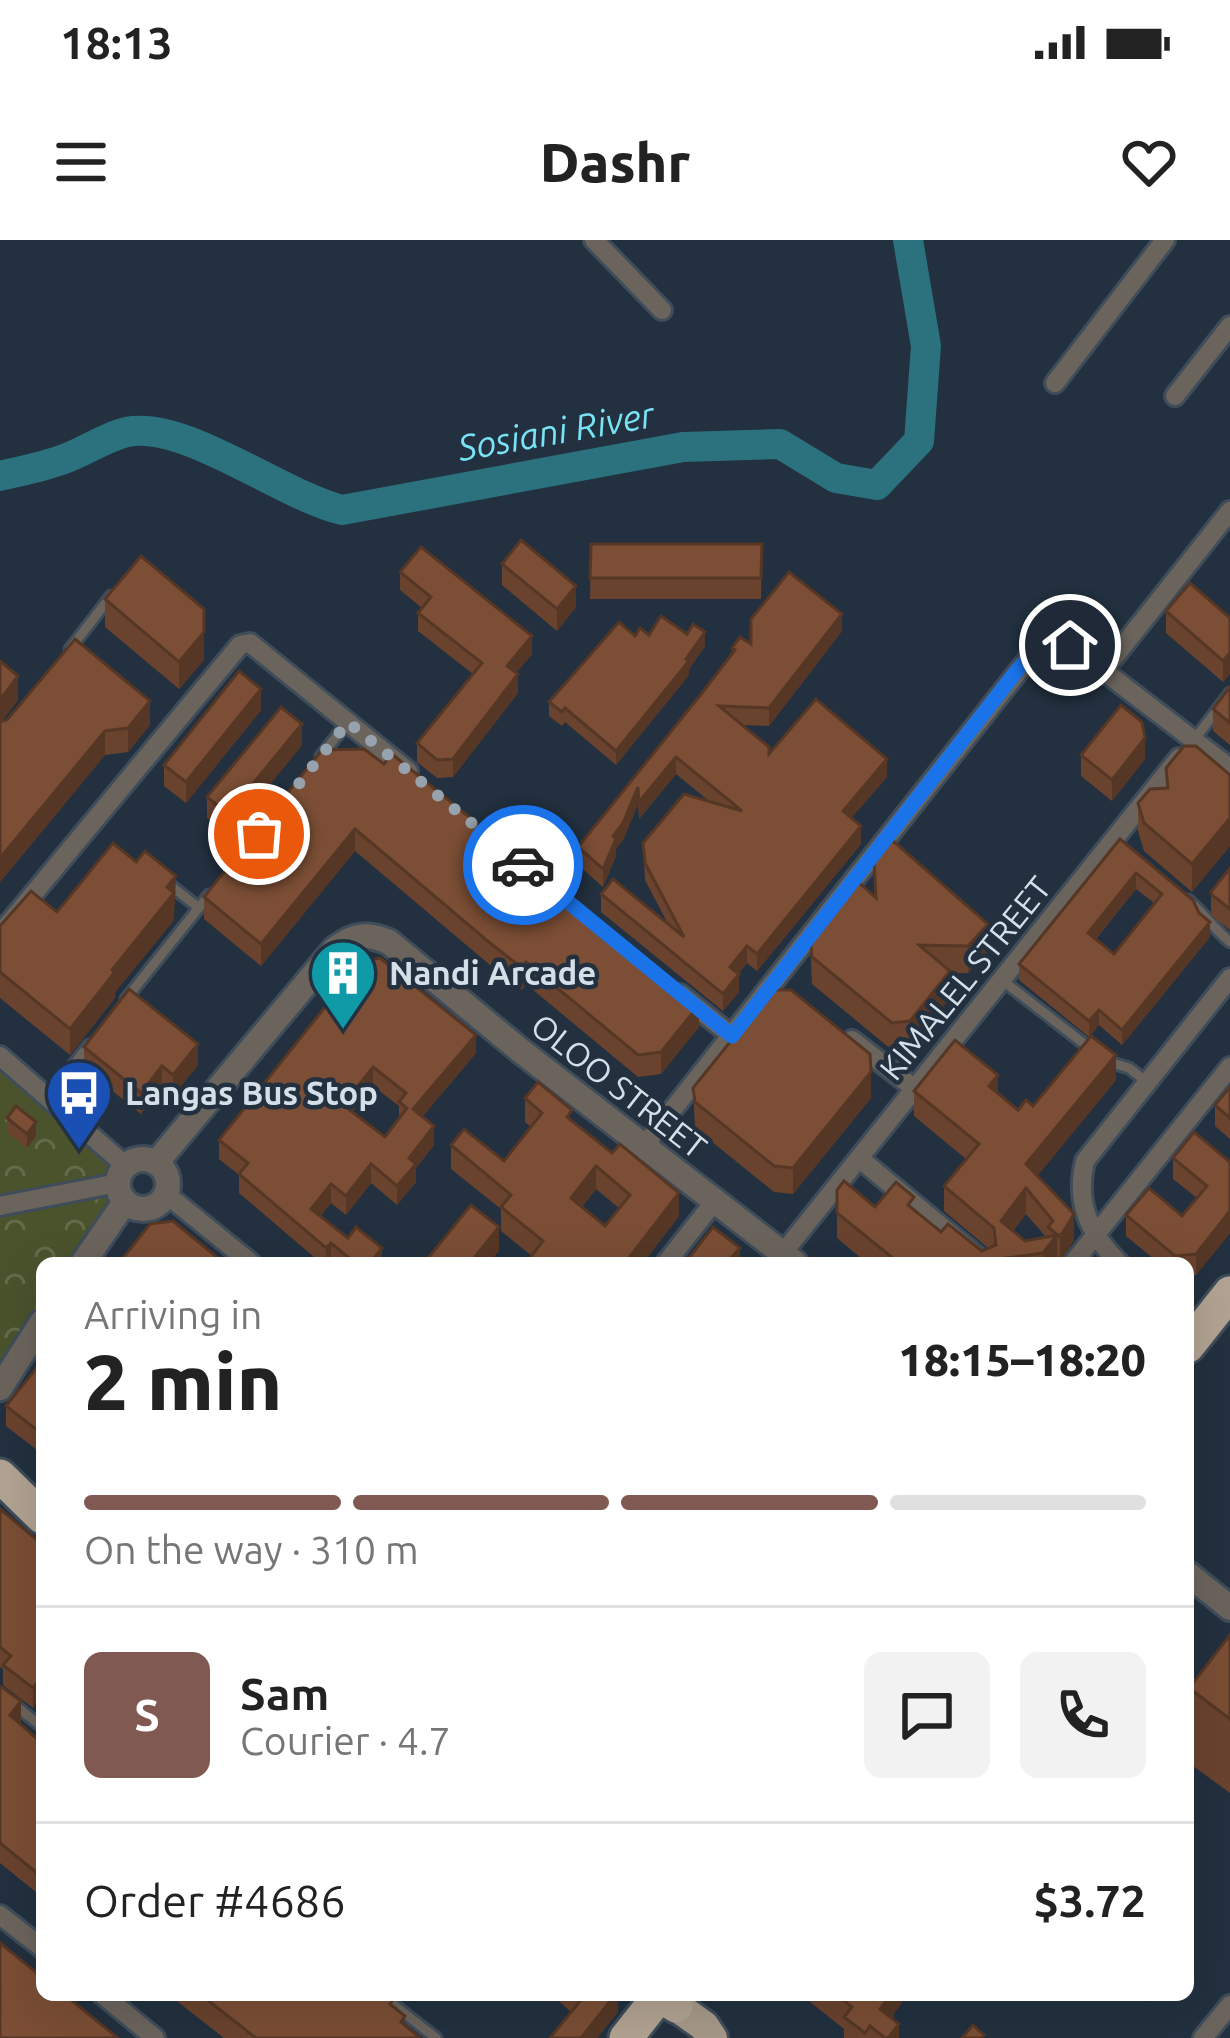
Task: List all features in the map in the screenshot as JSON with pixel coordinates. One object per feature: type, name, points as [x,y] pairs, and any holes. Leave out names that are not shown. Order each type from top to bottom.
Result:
[{"type":"highway","points":[[1201,1332],[1230,1293]]},
{"type":"highway","points":[[0,1476],[36,1512]]},
{"type":"highway","points":[[0,1492],[36,1513]]},
{"type":"highway","points":[[626,2038],[662,2013]]},
{"type":"main road","points":[[662,2013],[704,2026],[712,2038]]},
{"type":"street","points":[[594,240],[662,310]]},
{"type":"street","points":[[1054,383],[1165,240]]},
{"type":"street","points":[[1175,396],[1230,326]]},
{"type":"street","points":[[1104,670],[1230,511]]},
{"type":"street","points":[[644,1146],[1040,644],[1051,638],[1070,645],[1230,768]]},
{"type":"street","points":[[0,934],[240,646],[250,643],[421,782]]},
{"type":"street","name":"KIMALEL STREET","points":[[790,1257],[859,1158],[1194,740]]},
{"type":"street","points":[[476,827],[586,916]]},
{"type":"street","name":"OLOO STREET","points":[[155,1162],[334,950],[362,934],[388,942],[788,1257]]},
{"type":"street","points":[[659,976],[732,1036]]},
{"type":"street","points":[[1114,1257],[1087,1221],[1079,1192],[1084,1161],[1230,978]]},
{"type":"street","points":[[776,980],[794,993]]},
{"type":"street","points":[[828,1021],[914,1089]]},
{"type":"street","points":[[0,1056],[47,1097],[123,1183],[147,1209],[166,1194],[167,1180],[155,1162],[140,1159],[123,1183],[86,1257]]},
{"type":"street","points":[[1078,1257],[1230,1067]]},
{"type":"street","points":[[859,1158],[979,1257]]},
{"type":"street","points":[[0,1206],[123,1183]]},
{"type":"street","points":[[166,1194],[244,1257]]},
{"type":"street","points":[[671,1257],[714,1202]]},
{"type":"street","points":[[0,1388],[9,1364],[36,1330]]},
{"type":"street","points":[[1194,1579],[1230,1608]]},
{"type":"street","points":[[0,1916],[36,1943]]},
{"type":"street","points":[[110,2001],[155,2038]]},
{"type":"street","points":[[1203,2038],[1227,2014]]},
{"type":"lane","points":[[59,662],[122,582]]},
{"type":"lane","points":[[1194,740],[1230,693]]},
{"type":"lane","points":[[318,760],[348,722]]},
{"type":"lane","points":[[1115,838],[1132,853]]},
{"type":"lane","points":[[152,870],[199,908]]},
{"type":"lane","points":[[116,1011],[214,889]]},
{"type":"lane","points":[[1201,910],[1215,892]]},
{"type":"lane","points":[[1183,896],[1230,942]]},
{"type":"lane","points":[[1002,980],[1109,1064],[1129,1068],[1148,1082]]},
{"type":"lane","points":[[47,1097],[103,1028]]},
{"type":"lane","points":[[0,1693],[36,1722]]},
{"type":"lane","points":[[389,2001],[436,2038]]},
{"type":"green space","points":[[0,1059],[121,1166],[114,1187],[121,1204],[84,1257],[36,1257],[36,1324],[0,1368]]},
{"type":"building","points":[[521,540],[576,586],[557,609],[502,564]]},
{"type":"building","points":[[591,544],[762,544],[761,578],[590,578]]},
{"type":"building","points":[[421,547],[532,636],[507,666],[518,674],[453,759],[437,760],[417,743],[482,663],[418,613],[431,597],[400,572]]},
{"type":"building","points":[[141,556],[204,609],[204,632],[179,662],[105,599]]},
{"type":"building","points":[[789,572],[842,614],[769,708],[719,706],[769,747],[769,754],[816,699],[887,759],[843,811],[861,826],[757,954],[747,946],[730,967],[739,974],[723,994],[601,894],[613,879],[684,937],[645,863],[643,843],[684,794],[742,811],[676,757],[639,802],[638,787],[613,836],[616,839],[603,869],[578,847],[702,693],[740,637],[751,644],[751,619]]},
{"type":"building","points":[[1190,583],[1230,618],[1230,653],[1223,661],[1166,611]]},
{"type":"building","points":[[661,616],[687,634],[693,624],[705,632],[689,661],[616,751],[565,708],[562,712],[549,702],[619,622],[635,636],[640,628],[649,635]]},
{"type":"building","points":[[75,639],[150,701],[128,728],[105,731],[0,858],[0,722],[7,720]]},
{"type":"building","points":[[0,661],[18,676],[0,700]]},
{"type":"building","points":[[239,671],[261,689],[186,782],[164,765]]},
{"type":"building","points":[[1230,687],[1230,723],[1213,709]]},
{"type":"building","points":[[1121,705],[1142,722],[1145,738],[1112,780],[1081,755]]},
{"type":"building","points":[[281,707],[302,724],[228,814],[207,797]]},
{"type":"building","points":[[1184,746],[1196,746],[1230,775],[1230,818],[1192,864],[1144,823],[1138,803],[1150,789],[1168,788],[1166,768]]},
{"type":"building","points":[[364,749],[384,764],[392,754],[512,852],[509,855],[699,1005],[661,1052],[638,1055],[526,962],[522,968],[490,943],[355,829],[261,944],[204,897],[322,750]]},
{"type":"building","points":[[1120,839],[1193,900],[1210,922],[1122,1030],[1099,1010],[1089,1021],[1019,964]],"holes":[[[1136,873],[1162,894],[1114,954],[1088,933]]]},
{"type":"building","points":[[892,840],[988,924],[968,946],[919,945],[950,971],[910,1021],[892,1023],[812,957],[810,937],[856,880],[876,898],[874,861]]},
{"type":"building","points":[[113,843],[136,862],[145,851],[176,876],[167,887],[174,893],[70,1029],[0,972],[0,926],[31,891],[57,912]]},
{"type":"building","points":[[1230,868],[1230,909],[1211,892]]},
{"type":"building","points":[[380,958],[476,1035],[413,1109],[434,1126],[409,1158],[416,1164],[397,1186],[371,1164],[346,1196],[331,1184],[311,1209],[348,1238],[356,1227],[382,1248],[375,1257],[348,1257],[331,1243],[326,1248],[239,1174],[248,1163],[219,1140],[361,962]],"holes":[[[373,1067],[406,1093],[399,1102],[407,1108],[385,1137],[343,1105]]]},
{"type":"building","points":[[129,989],[198,1044],[173,1075],[162,1066],[141,1093],[84,1047]]},
{"type":"building","points":[[772,990],[791,990],[870,1054],[871,1072],[793,1168],[774,1166],[695,1102],[693,1088]]},
{"type":"building","points":[[1091,1036],[1116,1055],[1026,1164],[1074,1214],[1060,1237],[1048,1227],[1053,1221],[1026,1188],[1001,1221],[1025,1241],[1057,1235],[1043,1253],[892,1257],[837,1213],[837,1190],[844,1181],[875,1207],[896,1182],[914,1197],[908,1205],[941,1232],[948,1224],[982,1251],[996,1245],[994,1228],[944,1186],[979,1144],[914,1091],[955,1040],[998,1075],[989,1086],[1018,1110],[1026,1100],[1033,1106]]},
{"type":"building","points":[[538,1082],[572,1110],[567,1117],[612,1153],[620,1144],[679,1193],[630,1257],[531,1257],[543,1241],[501,1207],[511,1195],[451,1145],[464,1129],[504,1161],[542,1113],[525,1098]],"holes":[[[596,1166],[630,1195],[605,1226],[571,1198]]]},
{"type":"building","points":[[1230,1087],[1230,1118],[1215,1105]]},
{"type":"building","points":[[16,1106],[36,1122],[27,1134],[7,1118]]},
{"type":"building","points":[[1194,1132],[1230,1162],[1230,1211],[1196,1254],[1175,1256],[1126,1215],[1149,1188],[1182,1216],[1207,1186],[1173,1158]]},
{"type":"building","points":[[471,1205],[499,1227],[475,1257],[429,1257]]},
{"type":"building","points":[[173,1221],[217,1257],[124,1257],[150,1224]]},
{"type":"building","points":[[713,1227],[740,1248],[732,1257],[690,1257]]},
{"type":"building","points":[[36,1368],[36,1429],[6,1406]]},
{"type":"building","points":[[0,1509],[36,1539],[33,1688],[3,1665],[11,1656],[0,1647]]},
{"type":"building","points":[[1230,1635],[1230,1719],[1194,1692],[1194,1682]]},
{"type":"building","points":[[0,1686],[21,1701],[10,1715],[36,1738],[36,1872],[0,1843]]},
{"type":"building","points":[[0,1943],[36,1972],[36,2001],[72,2001],[118,2038],[0,2038]]},
{"type":"building","points":[[209,2001],[392,2001],[405,2016],[401,2022],[420,2038],[256,2038]]},
{"type":"building","points":[[580,2001],[610,2001],[581,2038],[550,2038]]},
{"type":"building","points":[[844,2001],[886,2001],[880,2009],[899,2024],[888,2038],[870,2026],[865,2033],[844,2017],[852,2007]]},
{"type":"building","points":[[973,2025],[984,2035],[962,2038]]},
{"type":"waterway","name":"Sosiani River","points":[[0,476],[56,462],[133,431],[156,432],[209,449],[342,510],[683,447],[780,444],[836,478],[877,485],[919,441],[926,346],[908,240]]},
{"type":"way so far","points":[[259,834],[348,722],[523,865]]},
{"type":"place","name":"Nandi Arcade","points":[[343,1032]]},
{"type":"place","name":"Langas Bus Stop","points":[[79,1152]]},
{"type":"route","points":[[523,865],[732,1036],[1019,668],[1051,638],[1070,645]]}]
